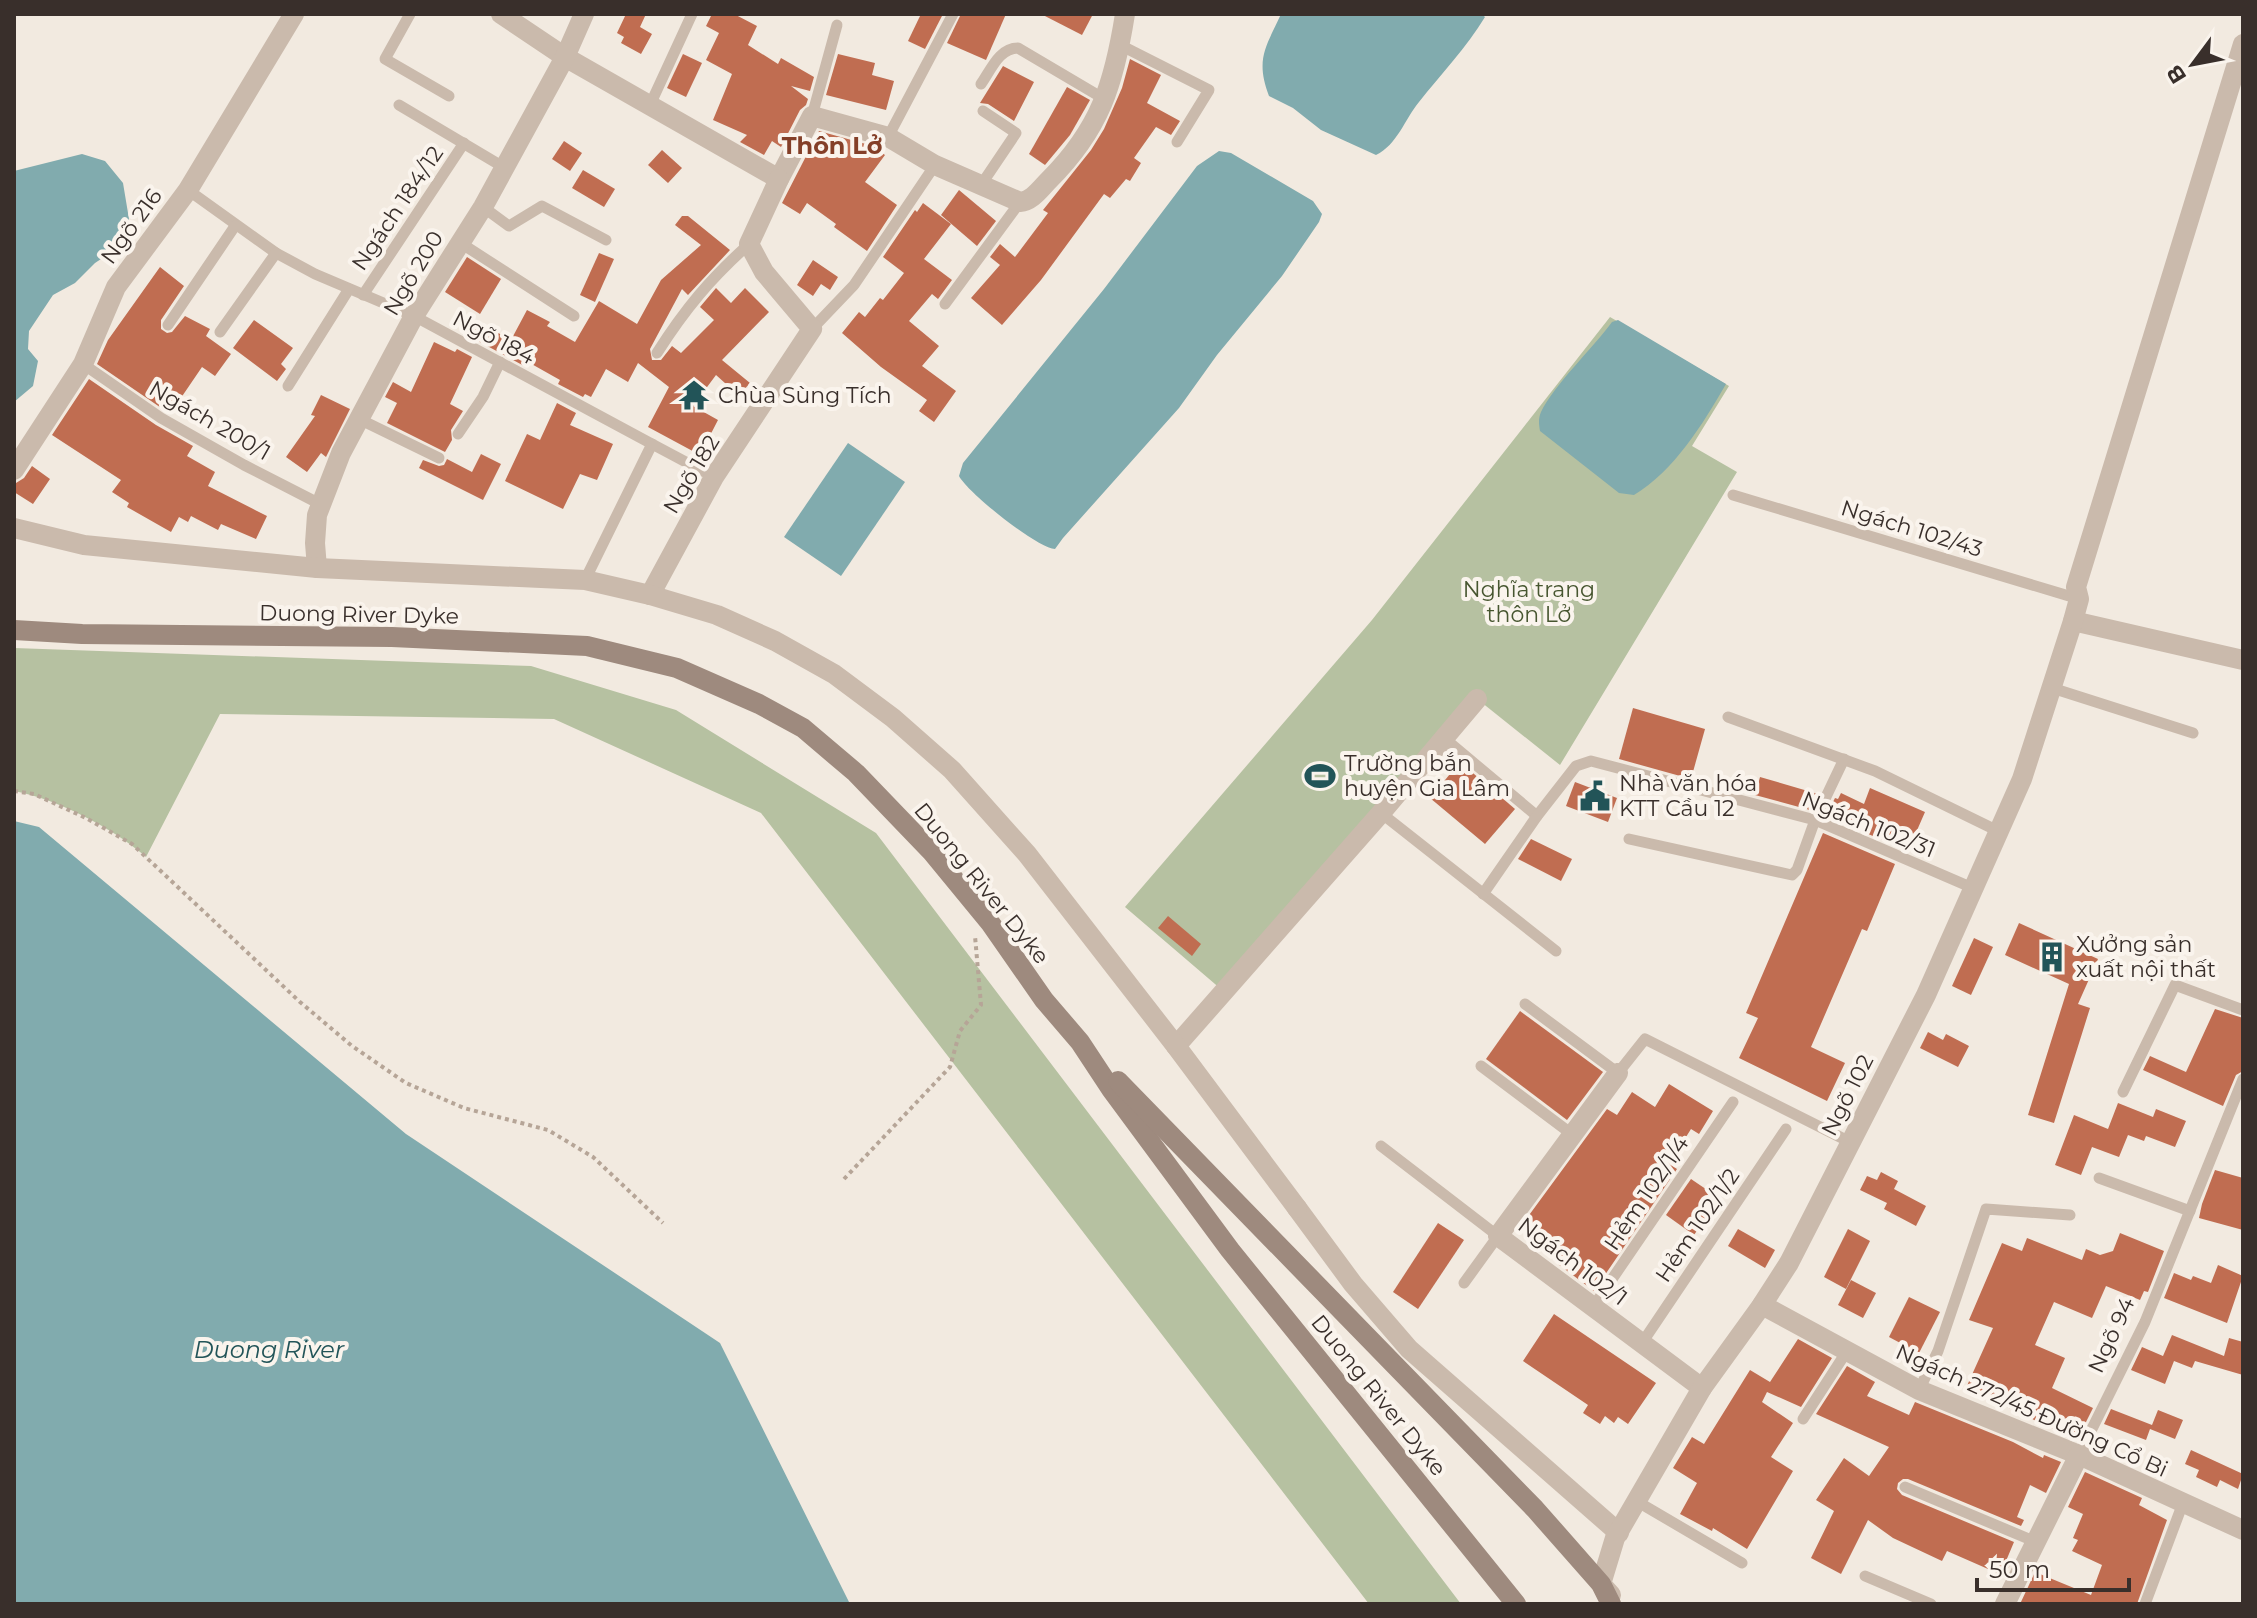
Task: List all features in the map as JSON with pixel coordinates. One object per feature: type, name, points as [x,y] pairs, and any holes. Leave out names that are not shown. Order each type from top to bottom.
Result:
[{"type":"main road","name":"Duong River Dyke","points":[[14,630],[82,634],[392,637],[587,646],[677,668],[759,704],[803,728],[856,773],[931,851],[983,915],[1044,1000],[1080,1042],[1230,1250],[1516,1604]]},
{"type":"main road","points":[[1080,1042],[1535,1509],[1601,1584],[1611,1604]]},
{"type":"street","name":"Ngõ 216","points":[[14,470],[83,364],[116,287],[188,190],[294,14]]},
{"type":"street","points":[[501,14],[565,57],[779,179]]},
{"type":"street","name":"Ngõ 200","points":[[317,568],[315,543],[320,504],[341,453],[414,316],[505,168],[565,57],[584,14]]},
{"type":"street","points":[[812,329],[764,272],[749,244],[812,116],[888,137],[935,165],[1020,202],[1030,199],[1084,140],[1106,100],[1125,14]]},
{"type":"street","name":"Ngõ 102","points":[[1601,1584],[1619,1533],[1702,1388],[1789,1263],[1926,995],[2000,832],[2022,779],[2073,621],[2079,599],[2076,587],[2243,44]]},
{"type":"street","name":"Ngõ 182","points":[[650,595],[714,477],[812,329]]},
{"type":"street","points":[[14,528],[84,545],[317,568],[585,580],[717,615],[775,641],[834,674],[893,718],[952,770],[1027,854],[1176,1046],[1353,1284],[1409,1349],[1619,1533]]},
{"type":"street","points":[[2073,621],[2243,660]]},
{"type":"street","points":[[1176,1046],[1477,699]]},
{"type":"street","name":"Ngách 102/1","points":[[1618,1073],[1498,1236],[1702,1388]]},
{"type":"street","name":"Ngách 272/45 Đường Cổ Bi","points":[[1762,1305],[1919,1390],[2242,1526]]},
{"type":"street","name":"Ngõ 94","points":[[2005,1604],[2079,1455]]},
{"type":"street","points":[[1601,1584],[1618,1604]]},
{"type":"lane","points":[[410,14],[385,59],[449,96]]},
{"type":"lane","points":[[650,105],[692,14]]},
{"type":"lane","points":[[888,137],[953,14]]},
{"type":"lane","points":[[812,116],[837,25]]},
{"type":"lane","points":[[1120,45],[1209,90],[1177,142]]},
{"type":"lane","points":[[981,84],[1002,52],[1018,48],[1106,100]]},
{"type":"lane","points":[[399,105],[505,168]]},
{"type":"lane","points":[[981,185],[1016,133],[983,111]]},
{"type":"lane","name":"Ngách 184/12","points":[[363,295],[464,143]]},
{"type":"lane","points":[[812,329],[854,285],[935,165]]},
{"type":"lane","name":"Ngõ 184","points":[[188,190],[276,253],[349,289],[414,316],[714,477]]},
{"type":"lane","points":[[945,304],[1020,202]]},
{"type":"lane","points":[[483,207],[509,226],[542,206],[606,240]]},
{"type":"lane","points":[[168,325],[235,226]]},
{"type":"lane","points":[[459,242],[574,316]]},
{"type":"lane","points":[[657,353],[712,277],[749,244]]},
{"type":"lane","points":[[220,332],[276,253]]},
{"type":"lane","points":[[288,386],[349,289]]},
{"type":"lane","points":[[458,434],[483,397],[500,362]]},
{"type":"lane","name":"Ngách 200/1","points":[[83,364],[161,418],[320,504]]},
{"type":"lane","points":[[359,419],[439,458]]},
{"type":"lane","points":[[585,580],[652,444]]},
{"type":"lane","name":"Ngách 102/43","points":[[1733,495],[2079,599]]},
{"type":"lane","points":[[2052,688],[2193,733]]},
{"type":"lane","points":[[1728,717],[1875,771],[2000,832]]},
{"type":"lane","points":[[1444,738],[1537,816]]},
{"type":"lane","points":[[1629,839],[1789,876],[1797,870],[1815,820],[1844,759]]},
{"type":"lane","name":"Ngách 102/31","points":[[1483,894],[1576,766],[1591,761],[1815,820],[1975,889]]},
{"type":"lane","points":[[1381,813],[1556,951]]},
{"type":"lane","points":[[2123,1092],[2175,985],[2243,1010]]},
{"type":"lane","points":[[1525,1004],[1618,1073],[1645,1039],[1850,1142]]},
{"type":"lane","points":[[1481,1066],[1573,1135]]},
{"type":"lane","name":"Ngõ 94","points":[[2079,1455],[2145,1322],[2243,1079]]},
{"type":"lane","name":"Hẻm 102/1/4","points":[[1593,1307],[1733,1102]]},
{"type":"lane","name":"Hẻm 102/1/2","points":[[1642,1343],[1786,1129]]},
{"type":"lane","points":[[1381,1146],[1498,1236],[1464,1283]]},
{"type":"lane","points":[[2099,1178],[2190,1211]]},
{"type":"lane","points":[[1919,1390],[1938,1351],[1986,1209],[2070,1215]]},
{"type":"lane","points":[[1803,1419],[1847,1351]]},
{"type":"lane","points":[[1905,1487],[2036,1542]]},
{"type":"lane","points":[[1638,1502],[1742,1563]]},
{"type":"lane","points":[[2145,1604],[2183,1503]]},
{"type":"lane","points":[[1865,1576],[1931,1604]]},
{"type":"path","points":[[14,791],[34,794],[132,844],[300,1002],[352,1046],[406,1083],[464,1108],[548,1130],[593,1157],[663,1223]]},
{"type":"path","points":[[844,1179],[950,1067],[960,1031],[981,1005],[974,938],[983,915]]},
{"type":"green space","name":"Nghĩa trang thôn Lở","points":[[1610,317],[1729,386],[1692,446],[1737,472],[1560,765],[1481,702],[1222,990],[1125,907],[1372,620]]},
{"type":"green space","points":[[14,648],[531,666],[676,710],[876,833],[1461,1604],[1369,1604],[761,813],[554,719],[220,714],[146,857],[84,816],[14,791]]},
{"type":"water","points":[[1281,14],[1482,14],[1485,17],[1395,138],[1376,155],[1321,130],[1293,108],[1269,96],[1263,72],[1264,54]]},
{"type":"water","points":[[1219,151],[1231,153],[1313,201],[1322,214],[1319,222],[1282,276],[1217,355],[1179,408],[1055,549],[1046,546],[1019,530],[965,484],[959,476],[963,463],[1104,289],[1197,166]]},
{"type":"water","points":[[82,154],[105,161],[123,183],[129,219],[113,251],[95,263],[75,283],[53,295],[29,331],[28,349],[38,361],[33,386],[14,402],[14,171]]},
{"type":"water","points":[[1618,320],[1726,384],[1675,460],[1634,495],[1619,493],[1540,431],[1539,424],[1541,412],[1555,390],[1612,322]]},
{"type":"water","points":[[848,443],[905,482],[841,576],[784,537]]},
{"type":"water","name":"Duong River","points":[[14,821],[39,827],[406,1134],[720,1343],[850,1604],[14,1604]]},
{"type":"building","points":[[626,14],[646,14],[640,27],[652,34],[641,54],[621,43],[624,37],[617,33]]},
{"type":"building","points":[[712,14],[734,14],[757,26],[748,45],[778,64],[781,58],[814,77],[810,91],[791,86],[808,99],[806,105],[800,110],[781,147],[772,141],[764,155],[740,142],[747,135],[713,120],[732,74],[706,60],[719,33],[706,26]]},
{"type":"building","points":[[921,14],[943,14],[925,49],[908,41]]},
{"type":"building","points":[[961,14],[1006,14],[986,60],[947,43]]},
{"type":"building","points":[[1041,14],[1093,14],[1082,35]]},
{"type":"building","points":[[683,54],[702,63],[686,97],[667,88]]},
{"type":"building","points":[[838,54],[875,63],[872,75],[894,81],[886,110],[826,95]]},
{"type":"building","points":[[1130,59],[1161,75],[1147,103],[1180,121],[1171,135],[1156,127],[1134,158],[1141,163],[1130,181],[1126,179],[1110,198],[1104,194],[1041,280],[1002,325],[971,298],[1000,265],[990,257],[1000,244],[1015,257],[1048,213],[1043,210],[1104,129],[1122,88]]},
{"type":"building","points":[[1003,66],[1034,82],[1014,121],[988,104],[980,103]]},
{"type":"building","points":[[1067,87],[1090,100],[1070,135],[1045,165],[1029,154]]},
{"type":"building","points":[[819,131],[873,146],[885,155],[865,182],[897,205],[867,251],[807,203],[800,214],[782,203]]},
{"type":"building","points":[[564,141],[582,153],[570,171],[552,159]]},
{"type":"building","points":[[662,150],[682,168],[668,183],[648,165]]},
{"type":"building","points":[[583,170],[615,189],[604,207],[572,188]]},
{"type":"building","points":[[959,190],[996,221],[977,246],[941,215]]},
{"type":"building","points":[[923,203],[951,224],[924,259],[952,280],[938,299],[932,294],[909,321],[939,346],[922,366],[956,391],[934,422],[919,411],[927,400],[881,367],[842,333],[859,312],[865,317],[880,298],[883,300],[904,273],[883,257]]},
{"type":"building","points":[[682,216],[688,216],[730,250],[688,295],[682,289],[650,349],[652,360],[661,360],[672,346],[681,353],[714,320],[700,307],[716,288],[731,303],[745,288],[769,312],[722,360],[750,383],[742,392],[735,392],[716,375],[693,406],[718,420],[700,455],[648,427],[669,387],[638,363],[628,382],[606,369],[591,397],[585,394],[583,397],[558,384],[560,380],[528,362],[526,367],[465,334],[473,319],[511,340],[527,310],[550,322],[547,326],[575,342],[599,301],[637,324],[661,280],[701,245],[675,225]]},
{"type":"building","points":[[599,253],[614,259],[595,302],[580,295]]},
{"type":"building","points":[[467,257],[501,279],[480,314],[445,292]]},
{"type":"building","points":[[813,260],[838,277],[830,290],[821,284],[813,296],[797,285]]},
{"type":"building","points":[[160,267],[184,286],[161,320],[161,329],[172,332],[185,316],[210,329],[206,336],[231,354],[215,376],[202,367],[170,414],[97,364],[108,340]]},
{"type":"building","points":[[254,320],[293,348],[281,364],[286,369],[277,381],[233,348]]},
{"type":"building","points":[[434,342],[472,357],[450,404],[463,411],[451,430],[452,440],[445,452],[387,423],[397,403],[385,397],[393,382],[411,392]]},
{"type":"building","points":[[89,379],[193,446],[187,456],[215,472],[208,486],[267,516],[256,539],[221,524],[218,530],[191,516],[188,522],[179,517],[171,532],[127,507],[129,503],[112,492],[121,480],[52,435]]},
{"type":"building","points":[[321,395],[350,409],[326,457],[321,453],[307,472],[286,457],[315,416],[311,415]]},
{"type":"building","points":[[557,403],[576,413],[570,425],[613,444],[597,480],[580,474],[563,509],[505,481],[527,434],[540,440]]},
{"type":"building","points":[[481,454],[501,464],[483,500],[419,468],[423,460],[439,466],[444,465],[447,459],[472,472]]},
{"type":"building","points":[[32,466],[50,479],[33,504],[14,492],[16,483]]},
{"type":"building","points":[[1633,708],[1705,729],[1691,779],[1619,759]]},
{"type":"building","points":[[1460,762],[1515,809],[1485,844],[1430,798]]},
{"type":"building","points":[[1760,777],[1818,794],[1810,810],[1755,795]]},
{"type":"building","points":[[1575,782],[1617,798],[1608,822],[1566,806]]},
{"type":"building","points":[[1870,788],[1925,812],[1908,851],[1826,816],[1841,793],[1864,804]]},
{"type":"building","points":[[1823,833],[1895,864],[1867,931],[1862,929],[1811,1047],[1845,1063],[1827,1101],[1739,1058],[1758,1018],[1746,1013]]},
{"type":"building","points":[[1531,839],[1572,859],[1561,881],[1518,859]]},
{"type":"building","points":[[1168,916],[1201,944],[1192,956],[1158,928]]},
{"type":"building","points":[[2019,923],[2098,959],[2078,1004],[2090,1008],[2054,1123],[2028,1115],[2069,984],[2005,955]]},
{"type":"building","points":[[1974,938],[1993,947],[1971,995],[1952,986]]},
{"type":"building","points":[[2215,1009],[2243,1018],[2243,1071],[2236,1075],[2223,1106],[2143,1070],[2150,1056],[2186,1072]]},
{"type":"building","points":[[1520,1011],[1603,1072],[1567,1120],[1486,1059]]},
{"type":"building","points":[[1928,1032],[1943,1040],[1946,1034],[1969,1046],[1958,1067],[1920,1048]]},
{"type":"building","points":[[1669,1084],[1713,1111],[1699,1134],[1691,1129],[1669,1164],[1677,1169],[1594,1291],[1554,1261],[1562,1248],[1524,1222],[1607,1109],[1617,1115],[1632,1092],[1655,1107]]},
{"type":"building","points":[[2118,1103],[2153,1117],[2156,1109],[2186,1121],[2175,1147],[2146,1136],[2144,1141],[2128,1135],[2119,1157],[2092,1147],[2081,1175],[2055,1165],[2074,1115],[2108,1129]]},
{"type":"building","points":[[2215,1170],[2243,1178],[2243,1230],[2199,1218]]},
{"type":"building","points":[[1881,1172],[1898,1181],[1894,1189],[1926,1206],[1916,1226],[1884,1209],[1887,1203],[1860,1190],[1867,1176],[1877,1180]]},
{"type":"building","points":[[1691,1179],[1719,1198],[1694,1235],[1666,1215]]},
{"type":"building","points":[[1438,1223],[1464,1240],[1418,1309],[1393,1292]]},
{"type":"building","points":[[1738,1229],[1775,1250],[1765,1268],[1728,1246]]},
{"type":"building","points":[[1848,1229],[1870,1241],[1846,1289],[1824,1277]]},
{"type":"building","points":[[2120,1233],[2164,1251],[2148,1292],[2144,1291],[2140,1300],[2106,1286],[2092,1318],[2054,1302],[2035,1345],[2065,1358],[2052,1388],[2093,1408],[2077,1440],[1966,1388],[1993,1328],[1969,1320],[2002,1243],[2022,1251],[2027,1238],[2082,1260],[2086,1249],[2100,1255],[2113,1251]]},
{"type":"building","points":[[2218,1265],[2243,1276],[2227,1323],[2164,1298],[2174,1273],[2211,1283]]},
{"type":"building","points":[[1851,1280],[1876,1293],[1863,1318],[1838,1305]]},
{"type":"building","points":[[1909,1297],[1940,1312],[1919,1353],[1889,1337]]},
{"type":"building","points":[[1554,1314],[1656,1383],[1628,1424],[1618,1417],[1614,1423],[1605,1416],[1600,1424],[1583,1413],[1588,1405],[1523,1361]]},
{"type":"building","points":[[2172,1335],[2224,1356],[2229,1338],[2243,1342],[2243,1375],[2195,1361],[2192,1368],[2174,1361],[2165,1384],[2131,1370],[2142,1347],[2163,1356]]},
{"type":"building","points":[[1798,1339],[1832,1358],[1801,1407],[1767,1392],[1762,1402],[1793,1423],[1771,1457],[1793,1471],[1747,1549],[1713,1528],[1712,1531],[1680,1514],[1697,1483],[1673,1468],[1692,1437],[1704,1444],[1750,1370],[1770,1382]]},
{"type":"building","points":[[1847,1366],[1875,1382],[1867,1396],[1909,1415],[1915,1402],[2013,1442],[2043,1458],[2044,1455],[2061,1462],[2046,1493],[2030,1485],[2017,1517],[2024,1520],[2021,1526],[1908,1479],[1898,1483],[1897,1489],[1902,1495],[2014,1542],[2006,1561],[2011,1563],[2004,1576],[1947,1551],[1942,1561],[1893,1538],[1868,1520],[1841,1574],[1811,1558],[1834,1511],[1816,1500],[1844,1458],[1869,1476],[1889,1447],[1816,1414]]},
{"type":"building","points":[[2111,1409],[2152,1425],[2158,1410],[2183,1420],[2175,1439],[2150,1429],[2146,1440],[2104,1424]]},
{"type":"building","points":[[2191,1450],[2243,1474],[2238,1489],[2220,1480],[2217,1487],[2196,1477],[2199,1470],[2185,1464]]},
{"type":"building","points":[[2085,1472],[2142,1498],[2139,1505],[2167,1520],[2137,1604],[2020,1604],[2035,1572],[2091,1595],[2102,1565],[2072,1551],[2078,1540],[2073,1538],[2083,1514],[2068,1507]]},
{"type":"place","name":"Chùa Sùng Tích","points":[[694,395]]},
{"type":"place","name":"Trường bắn huyện Gia Lâm","points":[[1320,776]]},
{"type":"place","name":"Nhà văn hóa KTT Cầu 12","points":[[1595,796]]},
{"type":"place","name":"Xưởng sản xuất nội thất","points":[[2052,957]]},
{"type":"district","name":"Thôn Lở","points":[[832,146]]}]
